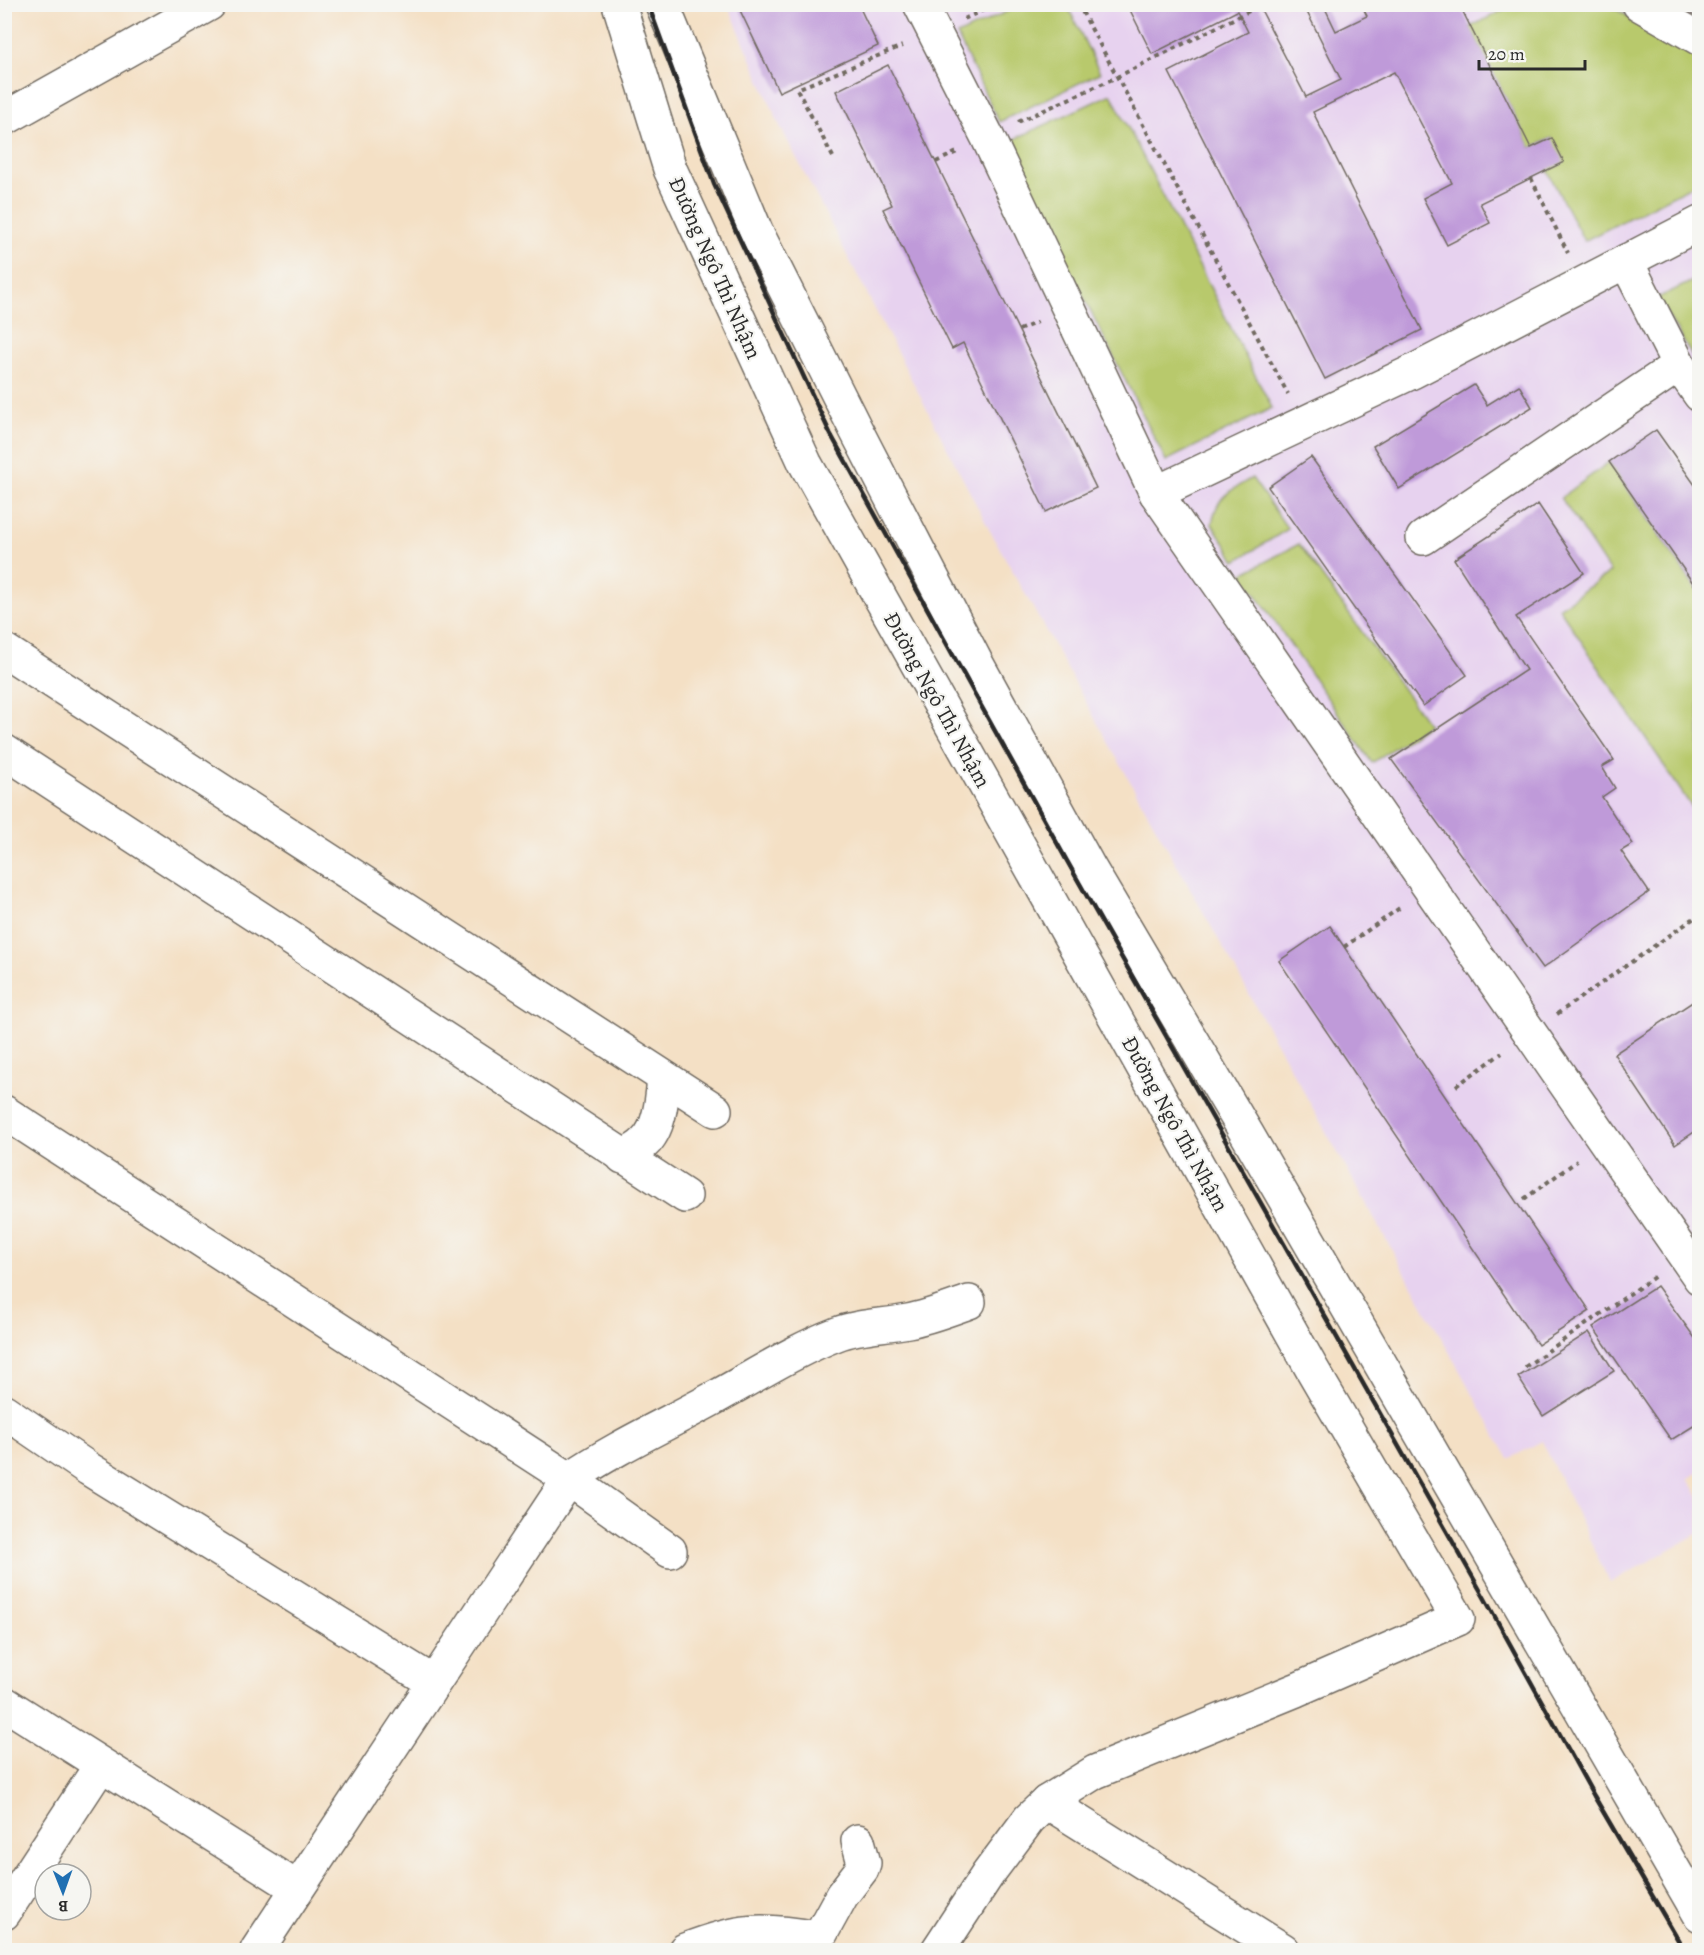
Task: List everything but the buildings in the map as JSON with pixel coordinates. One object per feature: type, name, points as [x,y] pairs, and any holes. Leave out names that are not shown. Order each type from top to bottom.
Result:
[{"type":"street","points":[[4,119],[209,4]]},
{"type":"street","name":"Đường Ngô Thì Nhậm","points":[[619,4],[670,169],[805,463],[1312,1369],[1458,1619],[1296,1690],[1095,1772],[1047,1802]]},
{"type":"street","points":[[662,4],[756,231],[977,664],[1090,869],[1259,1155],[1700,1915]]},
{"type":"street","points":[[920,4],[987,136],[1156,494],[1692,1267]]},
{"type":"street","points":[[1639,4],[1700,39]]},
{"type":"street","points":[[1156,494],[1412,372],[1700,223]]},
{"type":"street","points":[[1626,261],[1679,365],[1700,395]]},
{"type":"street","points":[[1423,538],[1679,365]]},
{"type":"street","points":[[4,650],[715,1110]]},
{"type":"street","points":[[4,751],[686,1196]]},
{"type":"street","points":[[623,1157],[645,1142],[655,1124],[661,1104],[664,1078]]},
{"type":"street","points":[[4,1112],[569,1479],[670,1551]]},
{"type":"street","points":[[257,1950],[569,1479],[603,1456],[837,1334],[857,1328],[933,1315],[969,1302]]},
{"type":"street","points":[[4,1411],[89,1469],[434,1682]]},
{"type":"street","points":[[4,1703],[297,1888]]},
{"type":"street","points":[[4,1913],[101,1766]]},
{"type":"street","points":[[938,1950],[1012,1840],[1047,1802],[1283,1950]]},
{"type":"street","points":[[685,1950],[724,1936],[766,1931],[815,1944],[842,1895],[862,1869],[864,1863],[858,1841]]},
{"type":"path","points":[[1078,4],[1304,424]]},
{"type":"path","points":[[987,136],[1117,77],[1263,4]]},
{"type":"path","points":[[1470,9],[1478,4]]},
{"type":"path","points":[[833,157],[797,88],[935,33]]},
{"type":"path","points":[[1531,178],[1583,283]]},
{"type":"path","points":[[1344,947],[1428,887]]},
{"type":"path","points":[[1456,1086],[1700,914]]},
{"type":"path","points":[[1524,1199],[1605,1142]]},
{"type":"path","points":[[1525,1367],[1692,1267]]},
{"type":"shaded area","points":[[728,5],[1699,5],[1700,1471],[1688,1479],[1699,1496],[1699,1533],[1610,1583],[1542,1441],[1509,1459],[989,529],[779,124]]},
{"type":"green space","points":[[1021,5],[1067,5],[1100,73],[999,122],[957,35]]},
{"type":"green space","points":[[1513,5],[1609,5],[1699,59],[1699,182],[1584,241],[1547,170],[1552,138],[1531,148],[1470,27]]},
{"type":"green space","points":[[1111,94],[1272,408],[1166,461],[1006,143]]},
{"type":"green space","points":[[1699,278],[1699,367],[1657,298]]},
{"type":"green space","points":[[1609,462],[1699,593],[1699,818],[1559,608],[1610,572],[1561,498]]},
{"type":"green space","points":[[1252,478],[1288,529],[1236,561],[1212,524],[1217,506],[1225,495]]},
{"type":"green space","points":[[1299,544],[1428,724],[1372,763],[1242,574]]},
{"type":"railway","points":[[648,4],[714,184],[830,433],[1067,861],[1484,1597],[1594,1796],[1684,1950]]}]
